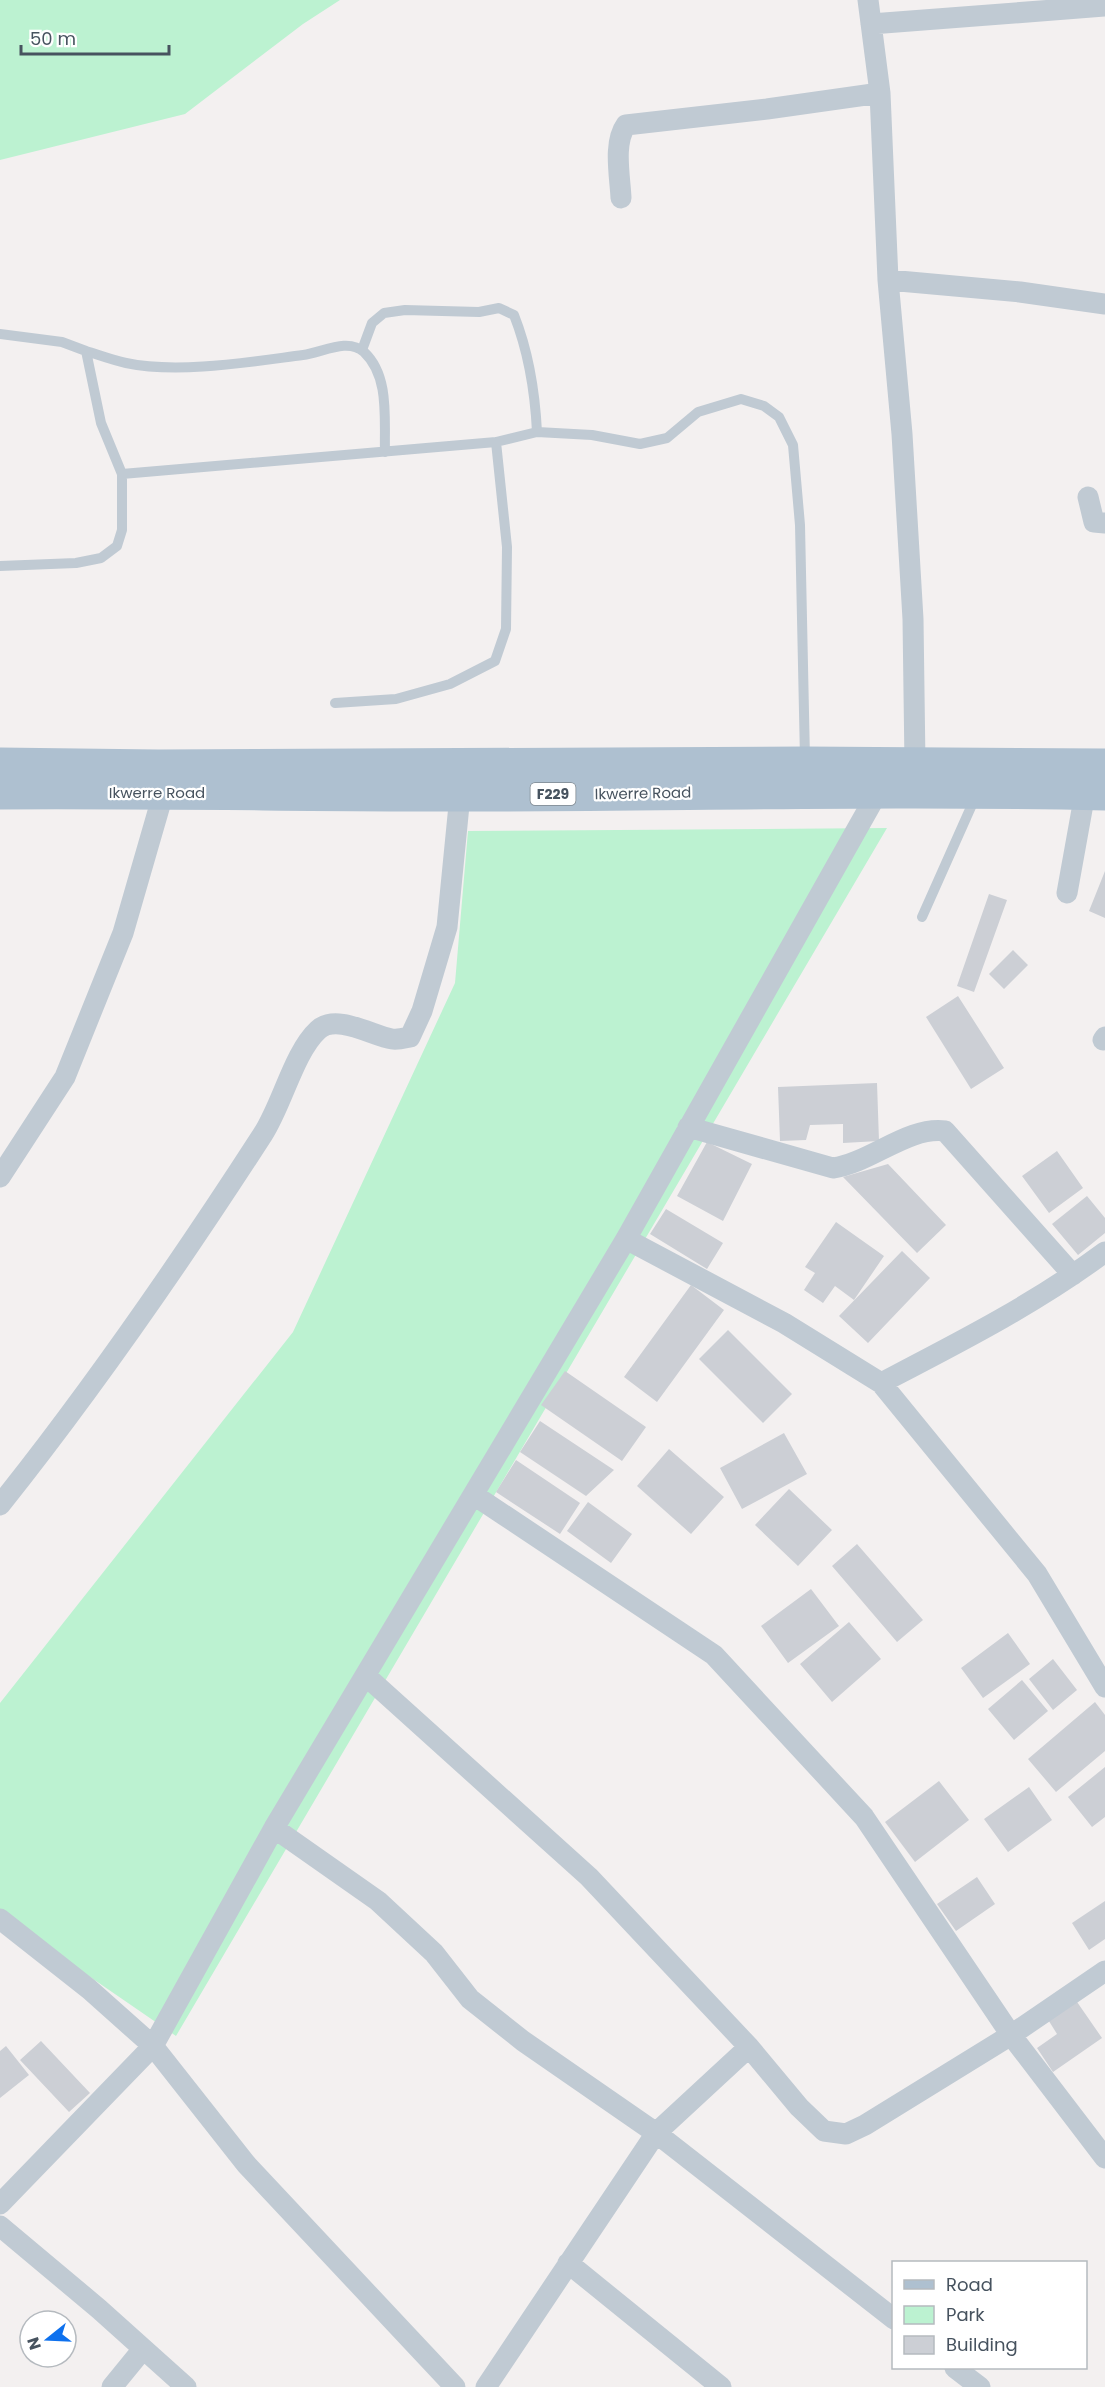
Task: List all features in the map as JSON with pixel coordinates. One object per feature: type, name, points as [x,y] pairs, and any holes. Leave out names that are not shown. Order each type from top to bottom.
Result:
[{"type":"main road","name":"Ikwerre Road","points":[[0,764],[158,766],[805,763],[1105,765]]},
{"type":"main road","name":"Ikwerre Road","points":[[0,793],[164,791],[460,795],[879,790],[1095,794]]},
{"type":"street","points":[[868,0],[880,93],[888,280],[902,434],[912,596],[915,764]]},
{"type":"street","points":[[871,24],[1105,6]]},
{"type":"street","points":[[621,198],[619,144],[620,132],[626,125],[880,93]]},
{"type":"street","points":[[888,280],[1020,292],[1105,304]]},
{"type":"street","points":[[1088,497],[1094,522],[1105,523]]},
{"type":"street","points":[[4,2192],[153,2046],[274,1828],[626,1239],[879,790]]},
{"type":"street","points":[[0,1177],[65,1077],[123,933],[164,791]]},
{"type":"street","points":[[1067,893],[1095,794]]},
{"type":"street","points":[[0,1505],[62,1425],[265,1131],[300,1056],[319,1028],[331,1024],[352,1026],[393,1039],[410,1037],[422,1011],[447,927],[460,795]]},
{"type":"street","points":[[688,1127],[832,1168],[847,1166],[934,1129],[945,1131],[1074,1275]]},
{"type":"street","points":[[626,1239],[784,1323],[881,1383],[1036,1574],[1105,1687]]},
{"type":"street","points":[[881,1383],[987,1329],[1074,1275],[1105,1252]]},
{"type":"street","points":[[474,1495],[714,1655],[864,1817],[1011,2035],[1105,2158]]},
{"type":"street","points":[[366,1676],[589,1877],[750,2047],[799,2107],[825,2131],[846,2134],[865,2125],[1011,2035],[1105,1971]]},
{"type":"street","points":[[274,1828],[378,1901],[434,1953],[470,1999],[505,2027],[656,2133],[892,2317]]},
{"type":"street","points":[[0,1919],[89,1989],[153,2046],[246,2164],[455,2387]]},
{"type":"street","points":[[486,2387],[656,2133],[750,2047]]},
{"type":"street","points":[[0,2226],[186,2387]]},
{"type":"street","points":[[568,2263],[721,2387]]},
{"type":"street","points":[[112,2387],[143,2349]]},
{"type":"street","points":[[958,2369],[980,2387]]},
{"type":"lane","points":[[362,350],[372,323],[384,313],[405,310],[479,312],[499,308],[514,315],[525,343],[534,386],[537,432]]},
{"type":"lane","points":[[0,334],[62,342],[126,363],[176,368],[306,355],[341,345],[362,350],[377,366],[383,393],[385,452]]},
{"type":"lane","points":[[0,566],[76,562],[101,558],[117,546],[122,530],[122,474],[101,423],[86,351]]},
{"type":"lane","points":[[122,474],[496,442],[537,432],[592,435],[640,444],[667,438],[698,412],[741,399],[764,406],[779,417],[793,445],[800,525],[805,763]]},
{"type":"lane","points":[[335,703],[396,699],[450,684],[495,661],[506,629],[507,547],[496,442]]},
{"type":"lane","points":[[922,917],[978,792]]},
{"type":"green space","points":[[0,0],[340,0],[303,24],[185,114],[0,160]]},
{"type":"green space","points":[[887,828],[176,2036],[0,1915],[0,1703],[293,1332],[455,983],[468,831]]},
{"type":"building","points":[[1105,871],[1105,918],[1089,911]]},
{"type":"building","points":[[989,894],[1007,900],[974,992],[957,986]]},
{"type":"building","points":[[1013,950],[1028,965],[1004,989],[989,974]]},
{"type":"building","points":[[958,996],[1004,1068],[971,1089],[926,1017]]},
{"type":"building","points":[[877,1083],[879,1141],[843,1143],[843,1124],[810,1125],[806,1140],[780,1141],[778,1087]]},
{"type":"building","points":[[707,1142],[752,1164],[723,1221],[677,1196]]},
{"type":"building","points":[[1057,1151],[1083,1188],[1049,1213],[1022,1176]]},
{"type":"building","points":[[888,1164],[946,1225],[917,1253],[843,1177]]},
{"type":"building","points":[[1087,1196],[1105,1218],[1105,1233],[1078,1255],[1052,1224]]},
{"type":"building","points":[[666,1209],[723,1243],[707,1269],[650,1234]]},
{"type":"building","points":[[836,1222],[884,1256],[854,1300],[835,1286],[823,1303],[804,1290],[815,1273],[805,1267]]},
{"type":"building","points":[[902,1251],[930,1278],[868,1343],[839,1316]]},
{"type":"building","points":[[691,1285],[724,1310],[657,1402],[624,1377]]},
{"type":"building","points":[[728,1330],[792,1394],[763,1423],[699,1359]]},
{"type":"building","points":[[565,1371],[646,1427],[622,1461],[541,1405]]},
{"type":"building","points":[[540,1421],[614,1470],[586,1496],[520,1452]]},
{"type":"building","points":[[784,1433],[807,1474],[742,1509],[720,1468]]},
{"type":"building","points":[[669,1449],[724,1497],[691,1534],[637,1486]]},
{"type":"building","points":[[516,1460],[580,1503],[560,1534],[496,1492]]},
{"type":"building","points":[[789,1489],[832,1530],[798,1566],[755,1525]]},
{"type":"building","points":[[588,1502],[632,1534],[611,1563],[567,1531]]},
{"type":"building","points":[[857,1544],[923,1620],[897,1642],[832,1566]]},
{"type":"building","points":[[811,1589],[839,1626],[788,1663],[761,1626]]},
{"type":"building","points":[[849,1622],[881,1659],[832,1702],[800,1664]]},
{"type":"building","points":[[1008,1633],[1030,1664],[983,1698],[961,1668]]},
{"type":"building","points":[[1053,1659],[1077,1690],[1053,1710],[1029,1679]]},
{"type":"building","points":[[1022,1680],[1048,1711],[1014,1740],[988,1709]]},
{"type":"building","points":[[1095,1702],[1105,1715],[1105,1751],[1056,1792],[1028,1759]]},
{"type":"building","points":[[1105,1767],[1105,1817],[1092,1827],[1068,1797]]},
{"type":"building","points":[[939,1781],[969,1820],[915,1862],[885,1822]]},
{"type":"building","points":[[1029,1787],[1052,1820],[1008,1852],[984,1819]]},
{"type":"building","points":[[977,1877],[995,1904],[956,1931],[937,1904]]},
{"type":"building","points":[[1105,1901],[1105,1939],[1089,1950],[1072,1923]]},
{"type":"building","points":[[1075,1999],[1102,2038],[1053,2072],[1037,2048],[1057,2034],[1047,2018]]},
{"type":"building","points":[[41,2041],[90,2093],[69,2112],[20,2060]]},
{"type":"building","points":[[6,2046],[29,2075],[0,2098],[0,2051]]}]
